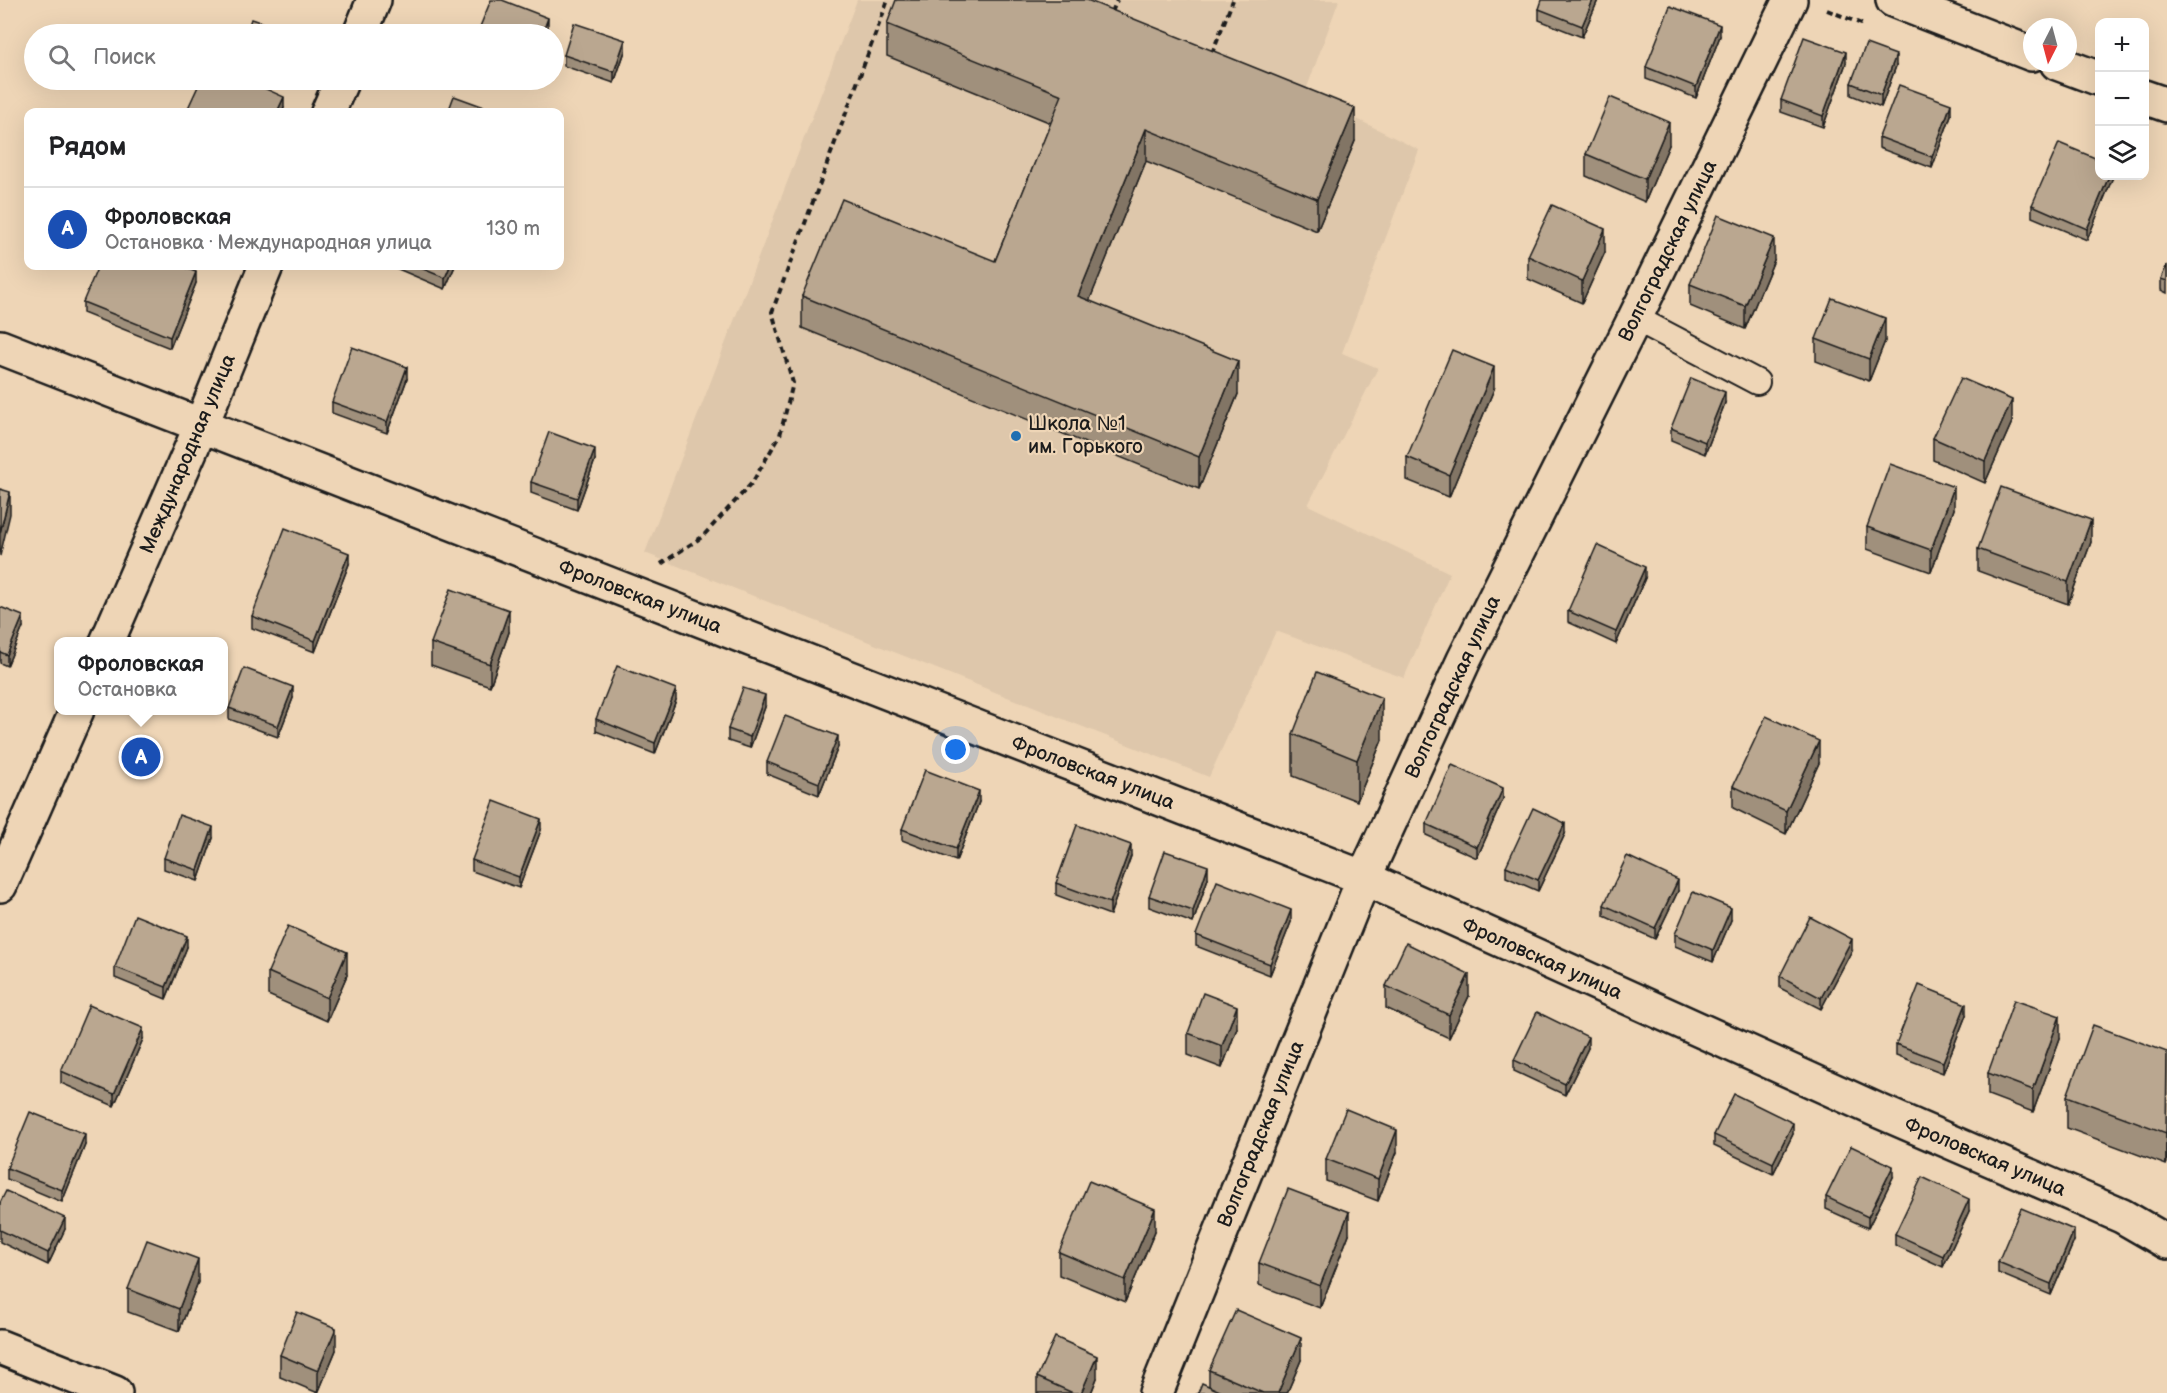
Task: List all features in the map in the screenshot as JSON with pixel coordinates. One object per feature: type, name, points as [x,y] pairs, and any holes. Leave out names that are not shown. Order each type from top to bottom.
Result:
[{"type":"street","points":[[364,24],[374,0]]},
{"type":"street","name":"Волгоградская улица","points":[[1156,1393],[1364,878],[1464,660],[1635,318],[1790,0]]},
{"type":"street","points":[[1893,0],[2023,51]]},
{"type":"street","points":[[2077,70],[2095,77]]},
{"type":"street","points":[[330,108],[338,90]]},
{"type":"street","points":[[2149,98],[2167,105]]},
{"type":"street","name":"Международная улица","points":[[109,637],[201,426],[264,270]]},
{"type":"street","name":"Фроловская улица","points":[[0,348],[1364,878],[1879,1111],[2122,1216],[2167,1242]]},
{"type":"street","points":[[0,885],[75,715]]},
{"type":"street","points":[[0,1347],[115,1393]]},
{"type":"lane","points":[[1635,318],[1757,382]]},
{"type":"path","points":[[622,590],[702,537],[752,483],[780,435],[793,383],[772,312],[888,0]]},
{"type":"path","points":[[1112,12],[1117,0]]},
{"type":"path","points":[[1212,53],[1233,0]]},
{"type":"path","points":[[1102,8],[1121,16]]},
{"type":"path","points":[[1201,49],[1222,58]]},
{"type":"shaded area","name":"Школа №1 им. Горького","points":[[857,0],[1339,0],[1305,93],[1419,150],[1342,353],[1378,368],[1308,505],[1450,573],[1404,678],[1276,631],[1209,777],[645,553]]},
{"type":"building","points":[[491,0],[502,0],[548,18],[546,24],[481,24]]},
{"type":"building","points":[[896,0],[1087,0],[1355,108],[1317,199],[1146,129],[1078,296],[1238,361],[1199,457],[802,296],[842,199],[995,261],[1062,95],[887,24]]},
{"type":"building","points":[[1542,0],[1593,0],[1582,26],[1539,9]]},
{"type":"building","points":[[1670,6],[1720,25],[1696,87],[1646,67]]},
{"type":"building","points":[[251,19],[266,24],[249,24]]},
{"type":"building","points":[[574,23],[625,40],[614,72],[564,55]]},
{"type":"building","points":[[1804,37],[1846,52],[1823,116],[1781,100]]},
{"type":"building","points":[[1866,44],[1896,55],[1881,95],[1851,83]]},
{"type":"building","points":[[1899,85],[1951,104],[1932,157],[1879,137]]},
{"type":"building","points":[[196,90],[268,90],[284,97],[279,108],[188,108]]},
{"type":"building","points":[[454,96],[487,108],[450,108]]},
{"type":"building","points":[[1610,97],[1669,122],[1645,179],[1586,154]]},
{"type":"building","points":[[2059,143],[2095,158],[2095,180],[2107,180],[2087,229],[2032,205]]},
{"type":"building","points":[[1552,205],[1605,229],[1582,281],[1528,256]]},
{"type":"building","points":[[1718,215],[1774,238],[1745,306],[1690,284]]},
{"type":"building","points":[[2167,265],[2167,281],[2161,279]]},
{"type":"building","points":[[96,270],[191,270],[196,272],[170,337],[83,302]]},
{"type":"building","points":[[426,270],[448,270],[445,278]]},
{"type":"building","points":[[1832,298],[1885,318],[1869,359],[1816,339]]},
{"type":"building","points":[[352,347],[407,367],[387,422],[332,402]]},
{"type":"building","points":[[1452,350],[1494,367],[1449,475],[1407,457]]},
{"type":"building","points":[[1691,378],[1725,392],[1705,442],[1671,428]]},
{"type":"building","points":[[1961,378],[2012,400],[1985,461],[1933,438]]},
{"type":"building","points":[[549,432],[595,449],[577,498],[531,482]]},
{"type":"building","points":[[1890,464],[1954,487],[1931,550],[1867,527]]},
{"type":"building","points":[[2001,487],[2091,520],[2068,582],[1978,549]]},
{"type":"building","points":[[0,489],[10,492],[0,533]]},
{"type":"building","points":[[285,528],[349,553],[315,641],[252,616]]},
{"type":"building","points":[[1597,545],[1645,567],[1616,632],[1568,611]]},
{"type":"building","points":[[451,589],[509,610],[490,664],[431,643]]},
{"type":"building","points":[[0,607],[23,616],[7,655],[0,652]]},
{"type":"building","points":[[617,666],[676,689],[655,743],[596,719]]},
{"type":"building","points":[[244,668],[293,687],[278,726],[229,708]]},
{"type":"building","points":[[1317,672],[1382,698],[1357,760],[1293,734]]},
{"type":"building","points":[[743,688],[765,695],[750,737],[728,729]]},
{"type":"building","points":[[785,716],[838,736],[819,783],[767,762]]},
{"type":"building","points":[[1766,716],[1819,741],[1786,811],[1733,786]]},
{"type":"building","points":[[1452,765],[1503,788],[1477,847],[1426,824]]},
{"type":"building","points":[[925,770],[979,791],[956,849],[902,829]]},
{"type":"building","points":[[494,801],[541,819],[519,877],[472,860]]},
{"type":"building","points":[[1533,808],[1565,823],[1538,880],[1506,866]]},
{"type":"building","points":[[179,815],[213,827],[198,870],[164,858]]},
{"type":"building","points":[[1077,825],[1131,845],[1110,903],[1056,883]]},
{"type":"building","points":[[1165,851],[1208,866],[1193,911],[1149,896]]},
{"type":"building","points":[[1627,856],[1678,880],[1655,928],[1604,905]]},
{"type":"building","points":[[1217,881],[1291,910],[1270,964],[1196,935]]},
{"type":"building","points":[[1693,892],[1731,908],[1713,950],[1675,934]]},
{"type":"building","points":[[135,915],[187,936],[166,987],[115,967]]},
{"type":"building","points":[[1810,917],[1852,939],[1821,998],[1780,976]]},
{"type":"building","points":[[288,926],[347,952],[327,998],[268,972]]},
{"type":"building","points":[[1406,943],[1469,974],[1449,1015],[1386,986]]},
{"type":"building","points":[[1919,985],[1966,1004],[1943,1062],[1896,1044]]},
{"type":"building","points":[[1203,993],[1237,1006],[1222,1046],[1188,1033]]},
{"type":"building","points":[[2014,1000],[2060,1016],[2033,1090],[1988,1073]]},
{"type":"building","points":[[89,1005],[143,1028],[114,1094],[61,1071]]},
{"type":"building","points":[[1537,1012],[1588,1037],[1565,1084],[1514,1060]]},
{"type":"building","points":[[2093,1025],[2167,1052],[2166,1133],[2067,1096]]},
{"type":"building","points":[[1734,1094],[1793,1123],[1773,1163],[1714,1135]]},
{"type":"building","points":[[1346,1109],[1397,1130],[1378,1179],[1326,1159]]},
{"type":"building","points":[[30,1112],[85,1134],[62,1190],[7,1168]]},
{"type":"building","points":[[1851,1146],[1893,1166],[1868,1217],[1826,1197]]},
{"type":"building","points":[[1922,1177],[1969,1199],[1943,1256],[1895,1234]]},
{"type":"building","points":[[1089,1181],[1155,1209],[1125,1280],[1059,1252]]},
{"type":"building","points":[[1288,1189],[1349,1212],[1320,1286],[1259,1263]]},
{"type":"building","points":[[6,1191],[65,1218],[48,1253],[0,1230],[0,1203]]},
{"type":"building","points":[[2021,1208],[2074,1230],[2051,1284],[1998,1262]]},
{"type":"building","points":[[147,1240],[198,1259],[179,1309],[128,1289]]},
{"type":"building","points":[[1236,1310],[1301,1338],[1278,1393],[1263,1393],[1209,1370]]},
{"type":"building","points":[[297,1312],[336,1328],[318,1371],[280,1355]]},
{"type":"building","points":[[1055,1337],[1097,1356],[1081,1393],[1073,1393],[1037,1377]]},
{"type":"building","points":[[1202,1383],[1224,1393],[1198,1393]]},
{"type":"place","name":"Школа №1 им. Горького","points":[[1016,436]]},
{"type":"place","name":"Фроловская","points":[[141,757]]}]
